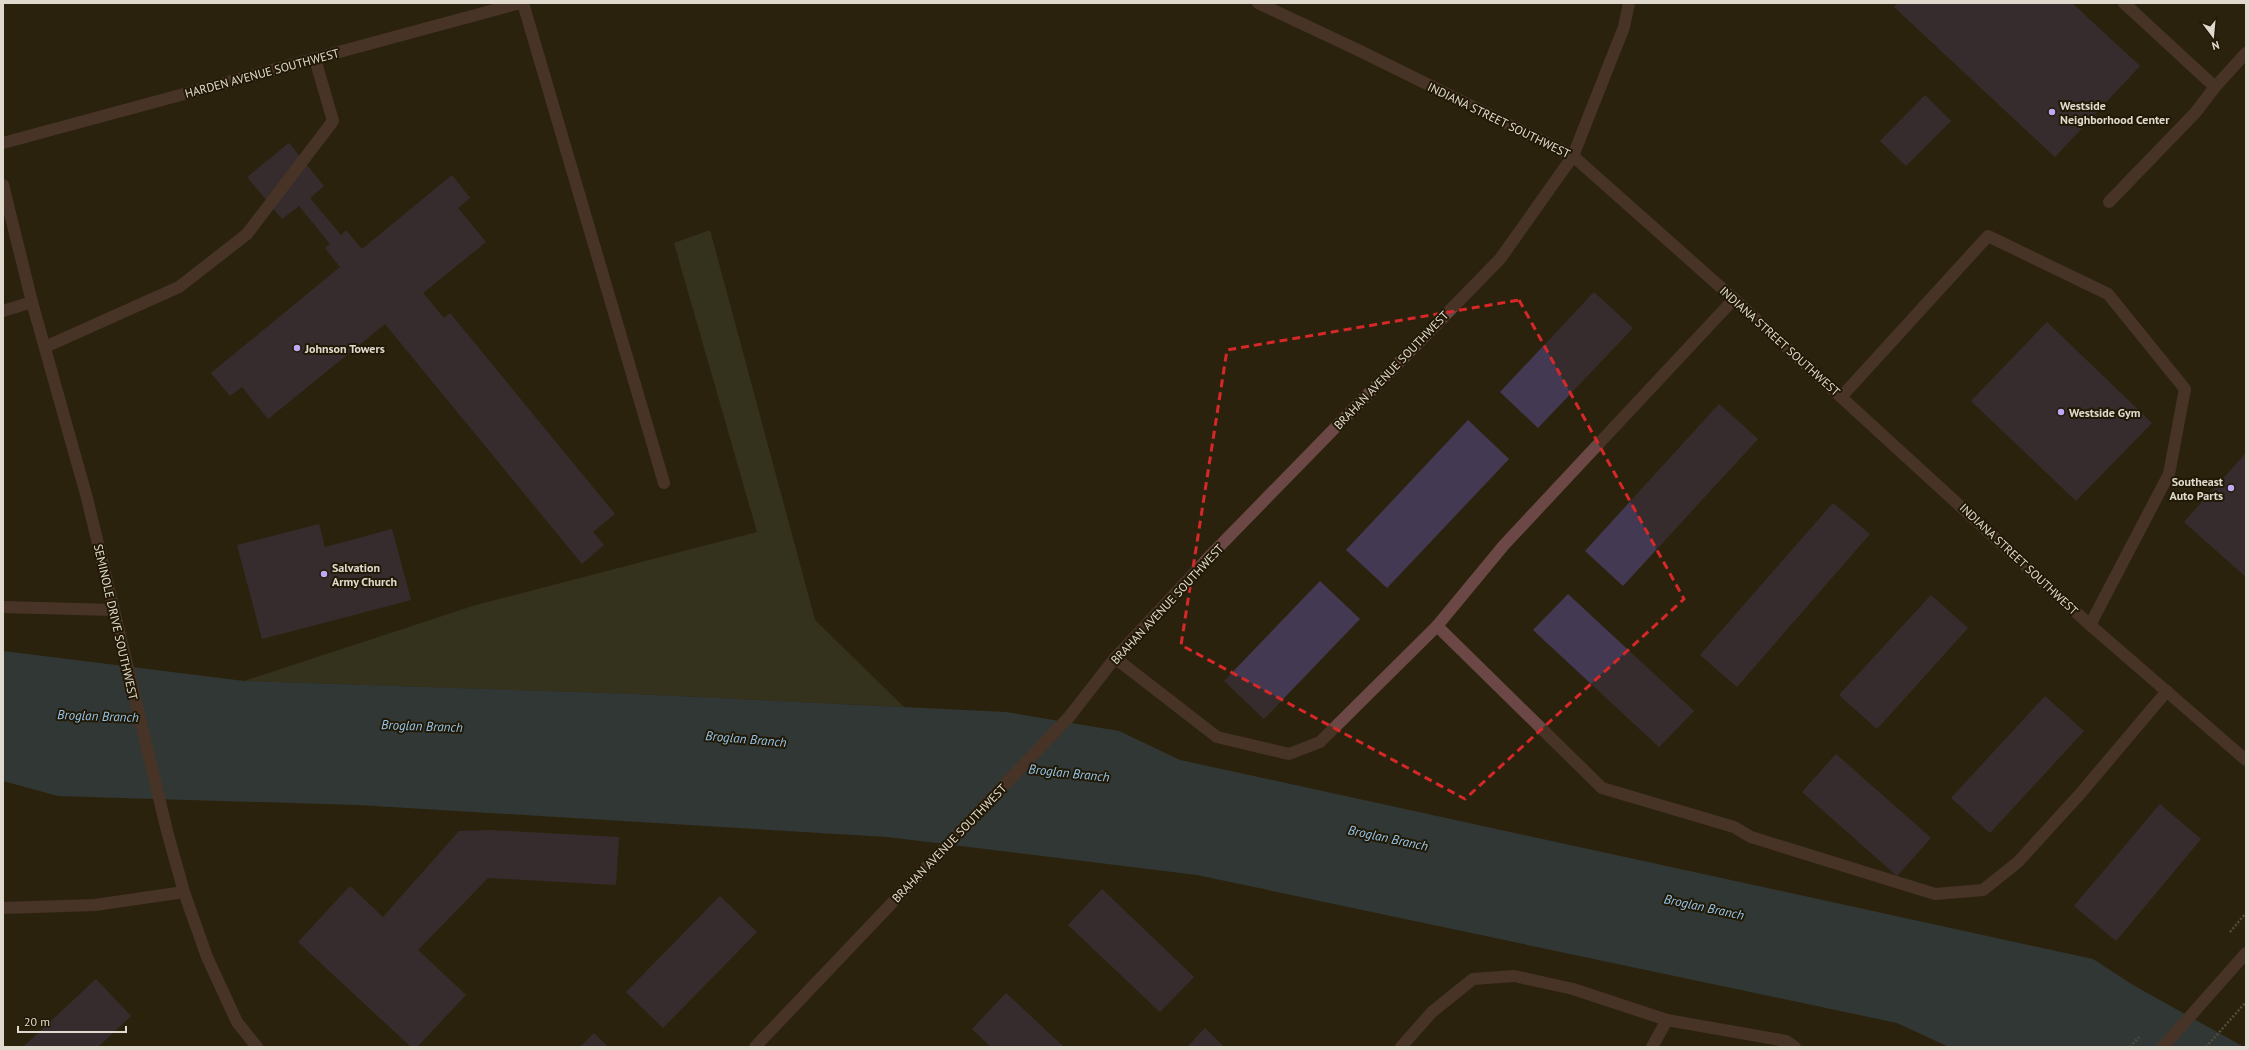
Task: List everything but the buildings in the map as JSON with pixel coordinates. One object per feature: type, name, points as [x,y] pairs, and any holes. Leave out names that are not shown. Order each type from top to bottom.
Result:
[{"type":"street","name":"HARDEN AVENUE SOUTHWEST","points":[[3,143],[522,3]]},
{"type":"street","points":[[522,3],[664,483]]},
{"type":"street","name":"INDIANA STREET SOUTHWEST","points":[[1258,3],[1356,49],[1573,156],[1842,396],[2090,625],[2246,760]]},
{"type":"street","name":"BRAHAN AVENUE SOUTHWEST","points":[[755,1047],[1069,717],[1115,658],[1207,559],[1500,259],[1573,156],[1624,27],[1630,3]]},
{"type":"street","points":[[2124,3],[2215,87]]},
{"type":"street","points":[[2109,202],[2195,113],[2215,87],[2246,53]]},
{"type":"street","points":[[45,347],[179,287],[247,234],[333,121],[315,59]]},
{"type":"street","name":"SEMINOLE DRIVE SOUTHWEST","points":[[3,185],[32,302],[86,498],[167,831],[184,892],[207,957],[237,1022],[257,1047]]},
{"type":"street","points":[[1842,396],[1988,236],[2108,294],[2185,388],[2169,474],[2090,625]]},
{"type":"street","points":[[1115,658],[1217,737],[1289,754],[1320,742],[1437,626],[1504,545],[1734,299]]},
{"type":"street","points":[[3,311],[32,302]]},
{"type":"street","points":[[3,607],[113,610]]},
{"type":"street","points":[[1437,626],[1602,788],[1734,827],[1751,837],[1938,894],[1983,890],[2018,862],[2080,794],[2167,691]]},
{"type":"street","points":[[3,908],[95,905],[184,892]]},
{"type":"street","points":[[2163,1047],[2246,953]]},
{"type":"street","points":[[1401,1047],[1432,1012],[1473,979],[1514,976],[1573,989],[1667,1020],[1786,1041],[1795,1047]]},
{"type":"street","points":[[1652,1047],[1667,1020]]},
{"type":"path","points":[[2206,1047],[2246,1002]]},
{"type":"highlighted area","points":[[1519,300],[1684,599],[1465,799],[1181,645],[1227,350]]},
{"type":"green space","points":[[710,230],[815,620],[904,707],[635,694],[244,681],[476,605],[757,532],[674,243]]},
{"type":"water","name":"Broglan Branch","points":[[3,651],[244,681],[635,694],[1006,712],[1119,731],[1180,760],[2093,959],[2133,985],[2244,1047],[1949,1047],[1897,1023],[1197,875],[887,837],[359,805],[58,796],[3,781]]},
{"type":"place","name":"Westside Neighborhood Center","points":[[2052,112]]},
{"type":"place","name":"Johnson Towers","points":[[297,348]]},
{"type":"place","name":"Westside Gym","points":[[2061,412]]},
{"type":"place","name":"Southeast Auto Parts","points":[[2231,488]]},
{"type":"place","name":"Salvation Army Church","points":[[324,574]]}]
